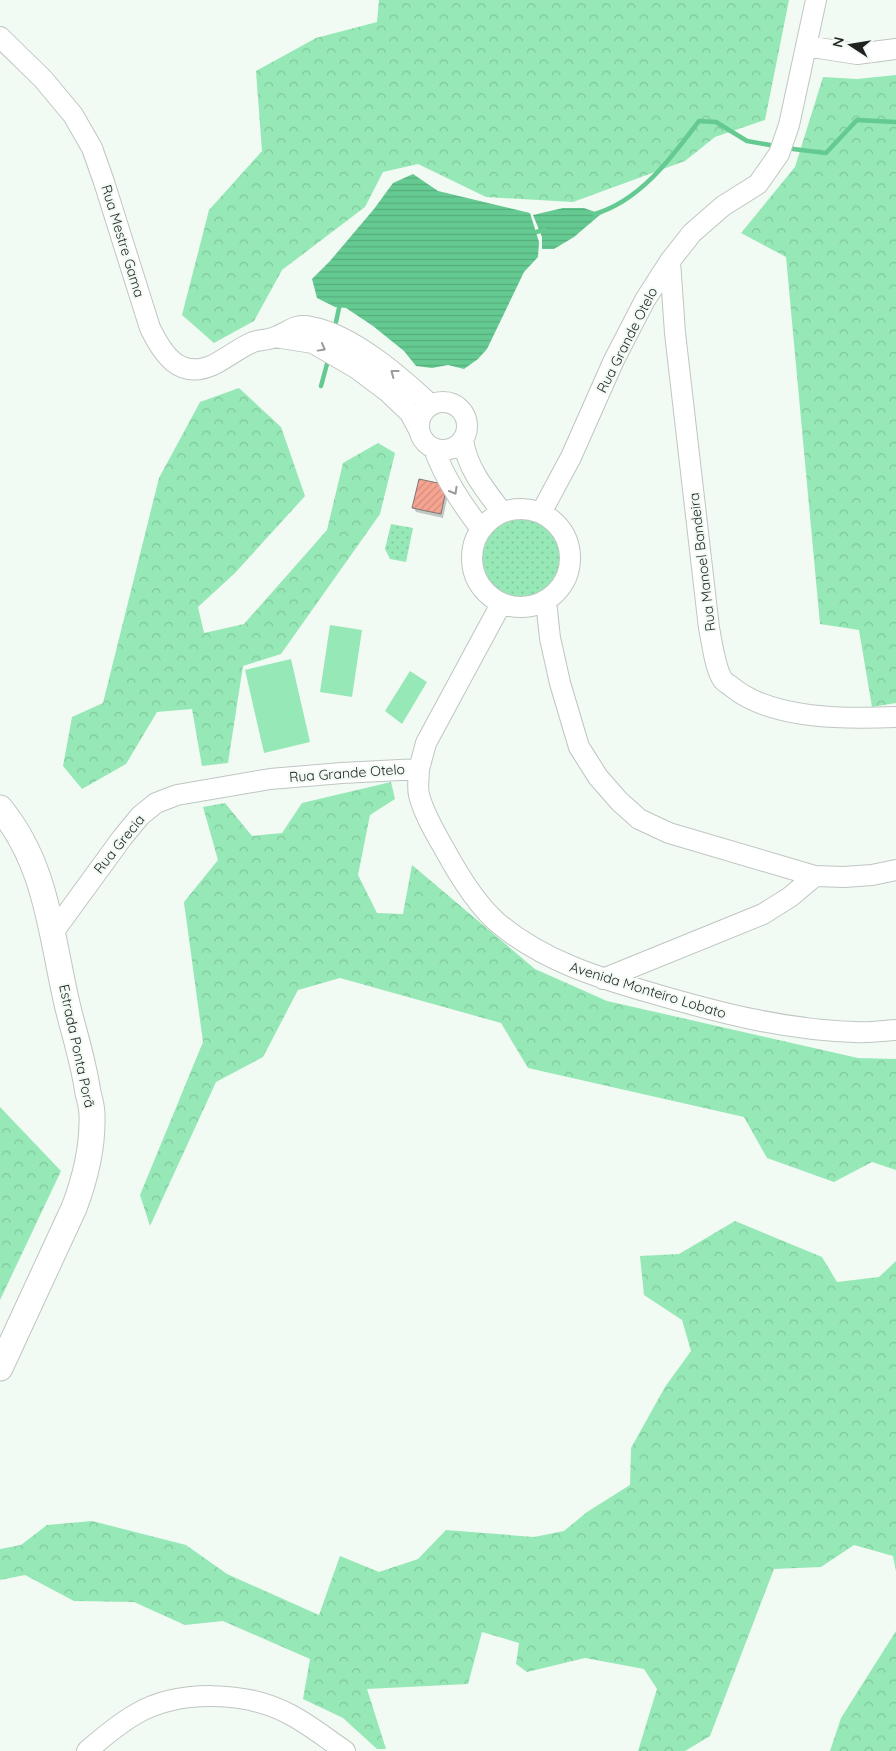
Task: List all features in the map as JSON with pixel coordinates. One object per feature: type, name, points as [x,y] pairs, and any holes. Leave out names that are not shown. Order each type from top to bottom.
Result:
[{"type":"main road","name":"Estrada Ponta Porã","points":[[0,808],[13,824],[30,854],[43,890],[68,1008],[84,1063],[92,1115],[89,1158],[83,1184],[74,1208],[0,1368]]},
{"type":"street","name":"Rua Grande Otelo","points":[[541,513],[571,457],[614,360],[645,300],[670,262],[692,233],[717,211],[758,184],[779,154],[789,125],[816,0]]},
{"type":"street","name":"Rua Mestre Gama","points":[[0,36],[43,79],[73,115],[92,148],[150,328],[158,345],[170,361],[183,368],[198,370],[212,365],[253,342],[275,337],[293,327],[310,326],[329,332],[365,351],[406,382],[431,405]]},
{"type":"street","points":[[806,46],[857,54],[896,49]]},
{"type":"street","name":"Rua Manoel Bandeira","points":[[670,262],[675,333],[709,628],[714,657],[723,680],[740,694],[770,707],[805,714],[841,718],[896,717]]},
{"type":"street","name":"Rua Mestre Gama","points":[[275,337],[313,343],[356,368],[388,392],[410,413],[419,430]]},
{"type":"street","points":[[446,402],[453,404],[462,411],[467,424],[463,440],[458,446],[442,451],[426,445],[418,423],[421,416],[431,405],[446,402]]},
{"type":"street","points":[[463,440],[469,464],[502,512]]},
{"type":"street","points":[[434,449],[441,468],[460,500],[481,529]]},
{"type":"street","points":[[528,509],[541,513],[554,521],[564,533],[569,548],[570,563],[566,578],[558,591],[546,601],[534,606],[520,608],[501,604],[482,588],[474,575],[472,559],[474,544],[481,529],[490,519],[502,512],[528,509]]},
{"type":"street","points":[[546,601],[550,638],[560,683],[580,747],[598,778],[619,802],[639,819],[669,834],[815,876],[844,877],[872,875],[896,870]]},
{"type":"street","name":"Rua Grande Otelo","points":[[270,779],[342,772],[419,769],[426,743],[501,604]]},
{"type":"street","name":"Avenida Monteiro Lobato","points":[[419,769],[419,794],[432,827],[470,892],[497,922],[530,946],[563,964],[603,979],[698,1007],[745,1018],[799,1028],[856,1033],[896,1030]]},
{"type":"street","name":"Rua Grecia","points":[[52,934],[122,838],[140,816],[156,803],[177,795],[270,779]]},
{"type":"street","points":[[603,979],[762,914],[790,897],[815,876]]},
{"type":"street","points":[[87,1751],[120,1724],[137,1713],[171,1701],[205,1696],[241,1699],[277,1708],[291,1715],[345,1751]]},
{"type":"green space","points":[[379,0],[789,0],[765,120],[715,137],[685,161],[573,202],[486,197],[418,164],[383,172],[365,207],[282,270],[254,321],[214,343],[182,315],[209,210],[262,151],[256,71],[316,38],[377,22]]},
{"type":"green space","points":[[896,75],[896,703],[872,707],[859,630],[820,624],[786,257],[741,233],[795,167],[823,77],[857,79]]},
{"type":"green space","points":[[239,388],[281,427],[305,496],[235,573],[198,607],[204,633],[244,624],[327,530],[343,463],[378,443],[395,453],[380,514],[281,654],[243,666],[228,763],[202,766],[192,709],[157,712],[126,764],[82,789],[63,766],[72,717],[103,703],[159,478],[200,402]]},
{"type":"green space","points":[[522,516],[538,519],[552,528],[561,542],[564,558],[561,574],[552,588],[538,597],[522,600],[506,597],[492,588],[483,574],[480,558],[483,542],[492,528],[506,519]]},
{"type":"green space","points":[[391,524],[413,528],[406,562],[390,559],[385,549]]},
{"type":"green space","points":[[330,625],[362,630],[352,697],[320,692]]},
{"type":"green space","points":[[291,659],[310,742],[264,753],[245,670]]},
{"type":"green space","points":[[410,671],[427,682],[402,724],[385,711]]},
{"type":"green space","points":[[391,782],[395,799],[370,815],[358,875],[377,913],[403,914],[412,865],[535,969],[607,1001],[858,1058],[896,1059],[896,1170],[872,1162],[834,1182],[767,1158],[744,1117],[528,1068],[501,1023],[340,978],[298,990],[263,1057],[216,1082],[150,1226],[140,1195],[203,1042],[184,902],[218,860],[203,807],[225,803],[252,836],[282,833],[302,803]]},
{"type":"green space","points":[[0,1107],[61,1171],[0,1300]]},
{"type":"green space","points":[[735,1221],[822,1257],[837,1282],[879,1277],[896,1261],[896,1571],[893,1556],[854,1545],[821,1567],[774,1569],[710,1736],[685,1751],[638,1751],[657,1689],[644,1669],[585,1658],[527,1672],[516,1664],[519,1643],[482,1632],[468,1684],[367,1689],[386,1749],[377,1749],[343,1718],[303,1699],[310,1659],[223,1621],[185,1625],[134,1602],[74,1601],[25,1575],[0,1580],[0,1549],[21,1545],[47,1525],[92,1521],[186,1545],[227,1574],[319,1615],[340,1556],[379,1572],[418,1559],[446,1530],[534,1537],[564,1531],[587,1512],[630,1485],[631,1448],[665,1387],[691,1351],[682,1320],[644,1295],[640,1256],[679,1254]]},
{"type":"green space","points":[[896,1631],[896,1751],[830,1751],[841,1718]]},
{"type":"shaded area","points":[[413,174],[438,191],[530,213],[539,242],[538,257],[524,272],[487,349],[478,359],[464,369],[448,365],[432,368],[416,366],[404,351],[373,326],[346,308],[335,307],[317,298],[312,279],[330,261],[374,209],[393,183]]},
{"type":"shaded area","points":[[563,208],[584,208],[601,214],[574,237],[554,249],[542,249],[542,237],[533,215]]},
{"type":"building","points":[[419,479],[447,485],[441,514],[412,508]]},
{"type":"waterway","points":[[793,149],[826,153],[857,120],[896,122]]},
{"type":"waterway","points":[[595,214],[612,208],[641,188],[666,163],[699,121],[716,122],[747,141],[770,145]]},
{"type":"waterway","points":[[536,232],[545,230]]},
{"type":"waterway","points":[[336,322],[339,308]]},
{"type":"waterway","points":[[321,386],[327,364]]}]
